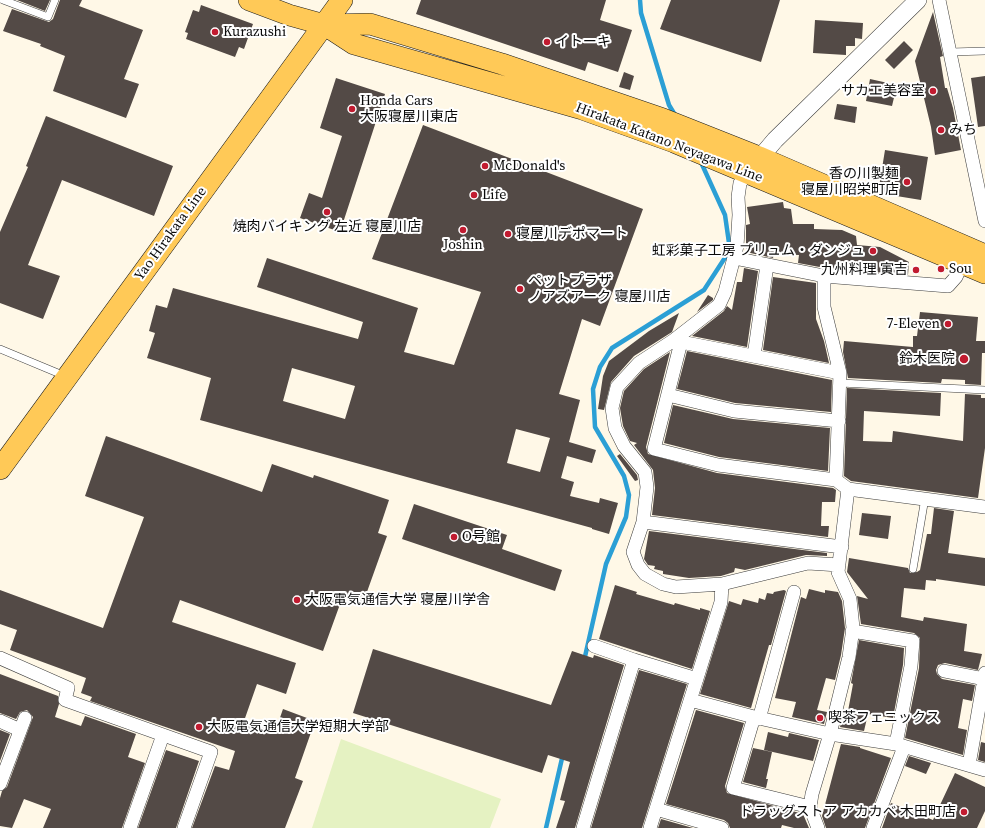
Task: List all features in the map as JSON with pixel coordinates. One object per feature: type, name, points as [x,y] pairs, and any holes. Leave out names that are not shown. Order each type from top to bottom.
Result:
[{"type":"main road","name":"Hirakata Katano Neyagawa Line","points":[[249,0],[289,15],[325,25],[370,24],[502,64],[663,119],[693,131],[754,165],[962,264],[985,273]]},
{"type":"main road","name":"Yao Hirakata Line","points":[[0,469],[342,0]]},
{"type":"main road","name":"Hirakata Katano Neyagawa Line","points":[[325,25],[354,44],[582,109],[704,154],[754,165],[985,255]]},
{"type":"street","points":[[839,565],[808,564],[722,584],[676,587],[663,584],[645,574],[638,565],[633,552],[643,522],[647,486],[644,472],[624,446],[615,428],[612,408],[617,387],[639,363],[678,341],[718,305],[725,292],[737,246],[739,214],[738,197],[740,183],[754,165],[918,0]]},
{"type":"street","points":[[939,0],[985,221]]},
{"type":"street","points":[[734,258],[824,276],[948,286],[956,277],[962,264]]},
{"type":"street","points":[[754,356],[767,265]]},
{"type":"street","points":[[824,276],[824,307],[840,378],[836,480]]},
{"type":"street","points":[[678,341],[754,356],[840,378]]},
{"type":"street","points":[[678,341],[668,395],[654,449],[718,465],[836,480],[848,489],[985,507]]},
{"type":"street","points":[[668,395],[734,411],[839,421]]},
{"type":"street","points":[[818,828],[810,807],[812,794],[830,734],[849,657],[852,631],[850,598],[838,572],[848,489]]},
{"type":"street","points":[[643,522],[842,547]]},
{"type":"street","points":[[650,828],[721,602],[722,584]]},
{"type":"street","points":[[794,592],[757,718],[733,788],[810,807]]},
{"type":"street","points":[[852,631],[913,641],[900,746],[872,828]]},
{"type":"street","points":[[594,646],[697,679]]},
{"type":"street","points":[[0,658],[68,688],[65,700],[211,752],[184,828]]},
{"type":"street","points":[[583,828],[634,660]]},
{"type":"street","points":[[944,671],[985,676],[969,765]]},
{"type":"street","points":[[690,700],[757,718],[830,734],[900,746],[985,770]]},
{"type":"street","points":[[0,722],[23,724],[0,784]]},
{"type":"street","points":[[130,828],[163,735]]},
{"type":"street","points":[[656,809],[722,828]]},
{"type":"lane","points":[[3,0],[48,17],[55,0]]},
{"type":"lane","points":[[951,52],[985,50]]},
{"type":"lane","points":[[0,349],[67,376]]},
{"type":"lane","points":[[840,378],[985,390]]},
{"type":"lane","points":[[913,569],[925,498]]},
{"type":"green space","points":[[341,739],[501,799],[490,828],[312,828]]},
{"type":"building","points":[[17,0],[50,0],[45,11]]},
{"type":"building","points":[[60,0],[82,0],[79,6],[143,30],[124,79],[139,84],[126,118],[53,91],[65,56],[40,46],[41,44],[3,31],[12,9],[49,22],[53,19]]},
{"type":"building","name":"イトーキ","points":[[421,0],[606,0],[600,20],[632,30],[618,72],[588,62],[585,71],[416,14]]},
{"type":"building","points":[[671,0],[780,0],[761,62],[660,29]]},
{"type":"building","points":[[201,5],[253,24],[244,49],[239,47],[235,57],[186,39],[188,33],[185,32],[193,10],[199,12]]},
{"type":"building","points":[[933,12],[943,56],[940,57],[945,88],[947,88],[953,108],[961,150],[935,155],[931,127],[915,61]]},
{"type":"building","points":[[815,20],[863,23],[862,39],[855,38],[855,46],[846,46],[846,55],[813,53]]},
{"type":"building","points":[[904,41],[913,50],[894,69],[885,60]]},
{"type":"building","points":[[624,72],[634,76],[630,90],[619,87]]},
{"type":"building","points":[[985,76],[985,126],[978,127],[971,78]]},
{"type":"building","points":[[336,78],[385,94],[340,232],[300,218],[309,193],[322,198],[342,136],[320,128]]},
{"type":"building","points":[[870,79],[897,85],[892,106],[866,101]]},
{"type":"building","points":[[837,104],[857,107],[855,123],[834,119]]},
{"type":"building","points":[[46,116],[173,166],[154,216],[62,180],[28,265],[60,276],[43,319],[0,303],[0,232],[28,167],[26,166]]},
{"type":"building","points":[[423,125],[643,209],[600,326],[582,319],[559,394],[580,400],[569,442],[596,450],[592,463],[567,456],[561,478],[574,482],[570,496],[599,503],[600,498],[618,503],[609,534],[592,528],[200,420],[211,378],[147,358],[155,333],[149,331],[156,305],[167,308],[173,288],[358,339],[363,322],[257,287],[267,258],[418,308],[404,352],[454,365],[481,292],[372,259]],"holes":[[[292,368],[355,386],[345,419],[283,401]],[[516,429],[550,438],[540,472],[507,463]]]},
{"type":"building","points":[[885,150],[928,157],[921,200],[878,193]]},
{"type":"building","points":[[783,202],[784,208],[791,209],[793,224],[814,224],[814,229],[842,230],[856,236],[857,245],[880,247],[909,262],[908,275],[825,268],[798,263],[799,255],[774,254],[773,258],[746,252],[746,225],[750,224],[747,207]]},
{"type":"building","points":[[744,268],[758,271],[747,347],[692,336],[724,311],[727,306],[732,310],[737,282],[742,282]]},
{"type":"building","points":[[773,277],[816,283],[816,319],[824,341],[829,363],[763,350]]},
{"type":"building","points":[[708,295],[713,298],[713,300],[697,312]]},
{"type":"building","points":[[920,312],[978,317],[976,341],[985,341],[985,353],[982,353],[981,385],[965,384],[965,380],[942,379],[941,383],[848,378],[843,352],[844,341],[913,347],[913,336],[917,336]]},
{"type":"building","points":[[679,313],[672,332],[634,356],[611,382],[604,410],[598,409],[603,376],[609,361],[649,331]]},
{"type":"building","points":[[687,351],[832,380],[831,412],[735,403],[677,389]]},
{"type":"building","points":[[670,352],[646,447],[648,454],[717,473],[833,488],[836,490],[835,502],[822,502],[821,526],[829,526],[828,537],[652,515],[655,488],[653,470],[634,445],[637,443],[630,441],[623,426],[620,408],[624,391],[644,369]]},
{"type":"building","points":[[847,388],[941,393],[940,416],[864,411],[863,441],[892,442],[893,431],[963,441],[965,394],[981,395],[981,398],[985,398],[985,448],[978,498],[851,481],[844,476]]},
{"type":"building","points":[[673,405],[733,419],[830,428],[828,471],[719,457],[664,443]]},
{"type":"building","points":[[106,436],[262,492],[272,464],[313,478],[314,475],[389,500],[378,533],[387,536],[363,603],[343,596],[323,651],[180,600],[172,622],[296,663],[286,694],[257,684],[244,721],[275,732],[283,709],[315,721],[295,778],[303,781],[285,828],[192,828],[215,766],[229,770],[235,751],[90,701],[92,697],[81,693],[86,678],[10,650],[17,630],[0,624],[0,590],[103,628],[144,517],[85,496]]},
{"type":"building","points":[[620,454],[637,475],[638,480],[635,481],[617,456]]},
{"type":"building","name":"O号館","points":[[414,504],[507,535],[502,549],[562,570],[555,591],[402,539]]},
{"type":"building","points":[[934,508],[954,511],[948,553],[985,558],[985,586],[936,579],[936,581],[926,580],[925,590],[904,588],[901,617],[923,621],[924,617],[967,624],[964,651],[982,654],[978,670],[945,663],[938,665],[936,670],[937,674],[942,679],[975,685],[972,701],[963,699],[958,728],[967,730],[963,755],[905,738],[919,668],[920,638],[914,633],[861,624],[857,596],[868,599],[847,572],[849,558],[908,568],[910,573],[920,570],[927,534],[931,534]]},
{"type":"building","points":[[862,513],[891,516],[888,539],[859,535]]},
{"type":"building","points":[[649,531],[827,553],[827,556],[806,555],[745,570],[735,568],[734,572],[721,576],[689,578],[663,574],[663,571],[654,569],[655,566],[648,565],[644,559]]},
{"type":"building","points":[[615,585],[637,592],[636,594],[674,605],[675,603],[700,610],[700,608],[710,611],[692,669],[599,639]]},
{"type":"building","points":[[809,589],[825,593],[825,590],[838,592],[842,601],[845,628],[835,680],[826,678],[817,710],[827,712],[824,724],[792,717],[796,702],[775,698],[801,597],[806,599]]},
{"type":"building","points":[[786,591],[771,645],[769,645],[751,708],[700,694],[729,601],[741,605],[743,599],[758,603],[759,598],[765,600],[767,593],[773,594],[774,592]]},
{"type":"building","points":[[859,640],[904,648],[903,665],[893,718],[868,714],[864,731],[840,727],[845,710],[848,711],[853,684],[851,683]]},
{"type":"building","points":[[373,649],[551,705],[572,651],[593,658],[594,655],[624,665],[575,828],[556,828],[565,801],[560,800],[570,762],[548,755],[542,773],[353,713]]},
{"type":"building","points":[[639,670],[687,684],[642,828],[591,828]]},
{"type":"building","points":[[0,674],[58,696],[59,704],[55,717],[81,726],[85,716],[136,734],[128,757],[145,763],[122,828],[43,828],[51,809],[24,799],[12,828],[0,826],[0,798],[2,791],[7,787],[33,717],[27,710],[20,712],[16,719],[0,713]]},
{"type":"building","points":[[696,710],[744,723],[725,786],[727,793],[803,814],[809,828],[794,828],[782,825],[781,828],[730,828],[728,823],[724,820],[666,804]]},
{"type":"building","points":[[0,730],[10,734],[0,761]]},
{"type":"building","points":[[768,732],[788,737],[789,733],[819,740],[813,761],[764,750]]},
{"type":"building","points":[[981,742],[985,743],[985,762],[978,760]]},
{"type":"building","points":[[841,744],[860,747],[891,758],[865,828],[826,828],[822,816]]},
{"type":"building","points":[[753,748],[772,752],[766,779],[768,779],[766,788],[743,782]]},
{"type":"building","points":[[166,750],[199,761],[176,828],[138,828]]},
{"type":"building","points":[[909,756],[931,763],[926,774],[905,766]]},
{"type":"building","points":[[955,773],[985,787],[985,811],[977,828],[882,828],[891,803],[933,820]]},
{"type":"building","points":[[661,819],[693,828],[658,828]]},
{"type":"waterway","points":[[640,0],[641,13],[669,105],[675,115]]},
{"type":"waterway","points":[[584,661],[606,564],[626,517],[629,495],[624,476],[595,427],[593,389],[600,367],[612,348],[704,290],[730,250],[725,215],[700,160]]},
{"type":"waterway","points":[[546,828],[563,754]]},
{"type":"place","name":"Kurazushi","points":[[215,32]]},
{"type":"place","name":"イトーキ","points":[[547,42]]},
{"type":"place","name":"サカエ美容室","points":[[933,91]]},
{"type":"place","name":"Honda Cars 大阪寝屋川東店","points":[[352,109]]},
{"type":"place","name":"みち","points":[[941,130]]},
{"type":"place","name":"McDonald's","points":[[485,166]]},
{"type":"place","name":"香の川製麺 寝屋川昭栄町店","points":[[907,182]]},
{"type":"place","name":"Life","points":[[474,195]]},
{"type":"place","name":"焼肉バイキング 左近 寝屋川店","points":[[327,212]]},
{"type":"place","name":"Joshin","points":[[463,230]]},
{"type":"place","name":"寝屋川デポマート","points":[[508,234]]},
{"type":"place","name":"虹彩菓子工房 プリュム・ダンジュ","points":[[873,251]]},
{"type":"place","name":"Sou","points":[[941,269]]},
{"type":"place","name":"九州料理 寅吉","points":[[916,270]]},
{"type":"place","name":"ペットプラザ ノアズアーク 寝屋川店","points":[[520,289]]},
{"type":"place","name":"7-Eleven","points":[[948,324]]},
{"type":"place","name":"鈴木医院","points":[[964,359]]},
{"type":"place","name":"O号館","points":[[454,537]]},
{"type":"place","name":"大阪電気通信大学 寝屋川学舎","points":[[297,600]]},
{"type":"place","name":"喫茶フェニックス","points":[[820,718]]},
{"type":"place","name":"大阪電気通信大学短期大学部","points":[[199,727]]},
{"type":"place","name":"ドラッグストア アカカベ 木田町店","points":[[964,812]]}]
